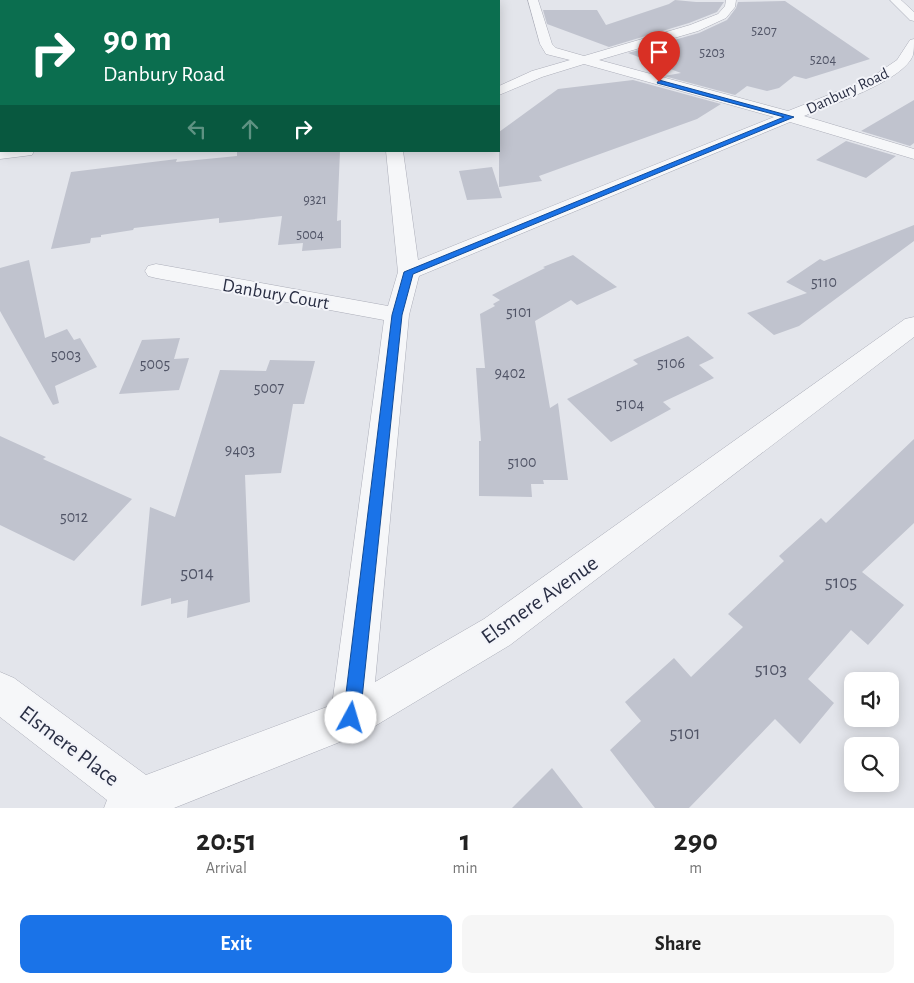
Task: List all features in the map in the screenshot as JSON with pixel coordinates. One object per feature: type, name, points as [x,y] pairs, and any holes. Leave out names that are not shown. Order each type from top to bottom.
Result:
[{"type":"street","points":[[533,0],[546,44],[551,51],[790,117],[914,154]]},
{"type":"street","points":[[500,92],[537,74],[694,28],[722,16],[730,7],[731,0]]},
{"type":"street","points":[[895,0],[914,18]]},
{"type":"street","name":"Danbury Road","points":[[409,272],[874,82],[902,63],[914,43]]},
{"type":"street","points":[[0,154],[17,152]]},
{"type":"street","points":[[351,718],[397,315],[409,272],[394,152]]},
{"type":"street","name":"Danbury Court","points":[[156,271],[397,315]]},
{"type":"street","name":"Elsmere Avenue","points":[[133,803],[351,718],[497,632],[914,324]]},
{"type":"street","name":"Elsmere Place","points":[[0,692],[133,803]]},
{"type":"building","points":[[675,0],[724,2],[717,12],[689,23],[609,47],[547,24],[543,10],[597,10],[606,25],[669,4]]},
{"type":"building","points":[[785,1],[870,59],[806,79],[794,76],[779,88],[767,91],[747,86],[735,95],[664,76],[681,73],[628,53],[699,33],[727,20],[738,2]]},
{"type":"building","points":[[633,80],[721,104],[697,119],[539,176],[542,181],[499,187],[500,131],[558,89]]},
{"type":"building","points":[[914,100],[914,143],[910,146],[861,131]]},
{"type":"building","points":[[846,141],[896,156],[866,178],[816,160]]},
{"type":"building","points":[[237,152],[340,152],[337,221],[341,220],[341,248],[302,251],[303,243],[278,245],[282,216],[219,223],[219,218],[134,228],[133,230],[91,238],[90,243],[51,249],[71,172],[177,159],[176,162],[237,156]]},
{"type":"building","points":[[492,167],[502,198],[467,200],[459,171]]},
{"type":"building","points":[[914,225],[914,241],[799,326],[774,335],[747,313],[807,293],[786,282],[820,259],[824,261]]},
{"type":"building","points":[[573,255],[617,287],[577,305],[571,300],[535,321],[550,408],[558,403],[568,480],[543,480],[544,484],[531,484],[532,497],[479,496],[479,441],[481,441],[476,368],[485,368],[480,314],[495,306],[493,304],[500,300],[492,295],[545,268],[543,267]]},
{"type":"building","points":[[29,260],[45,338],[67,329],[74,340],[80,338],[97,367],[55,386],[59,403],[53,405],[0,311],[0,268]]},
{"type":"building","points":[[688,336],[714,358],[699,365],[714,378],[663,402],[671,409],[611,442],[567,399],[638,364],[633,360]]},
{"type":"building","points":[[180,338],[174,359],[189,358],[179,390],[119,394],[142,340]]},
{"type":"building","points":[[270,360],[315,361],[304,404],[293,404],[281,473],[245,475],[250,602],[187,618],[188,600],[171,604],[171,598],[141,606],[150,507],[175,517],[220,370],[266,371]]},
{"type":"building","points":[[0,436],[46,457],[43,459],[132,499],[74,561],[0,525]]},
{"type":"building","points":[[914,439],[914,523],[862,572],[904,605],[868,645],[851,630],[808,679],[834,703],[800,744],[775,719],[689,808],[655,808],[610,750],[641,721],[625,702],[674,658],[691,677],[743,627],[728,614],[784,561],[779,556],[821,518],[826,523]]},
{"type":"building","points":[[552,768],[583,808],[512,808]]},
{"type":"route","points":[[351,718],[397,315],[409,272],[790,117],[659,82]]}]
